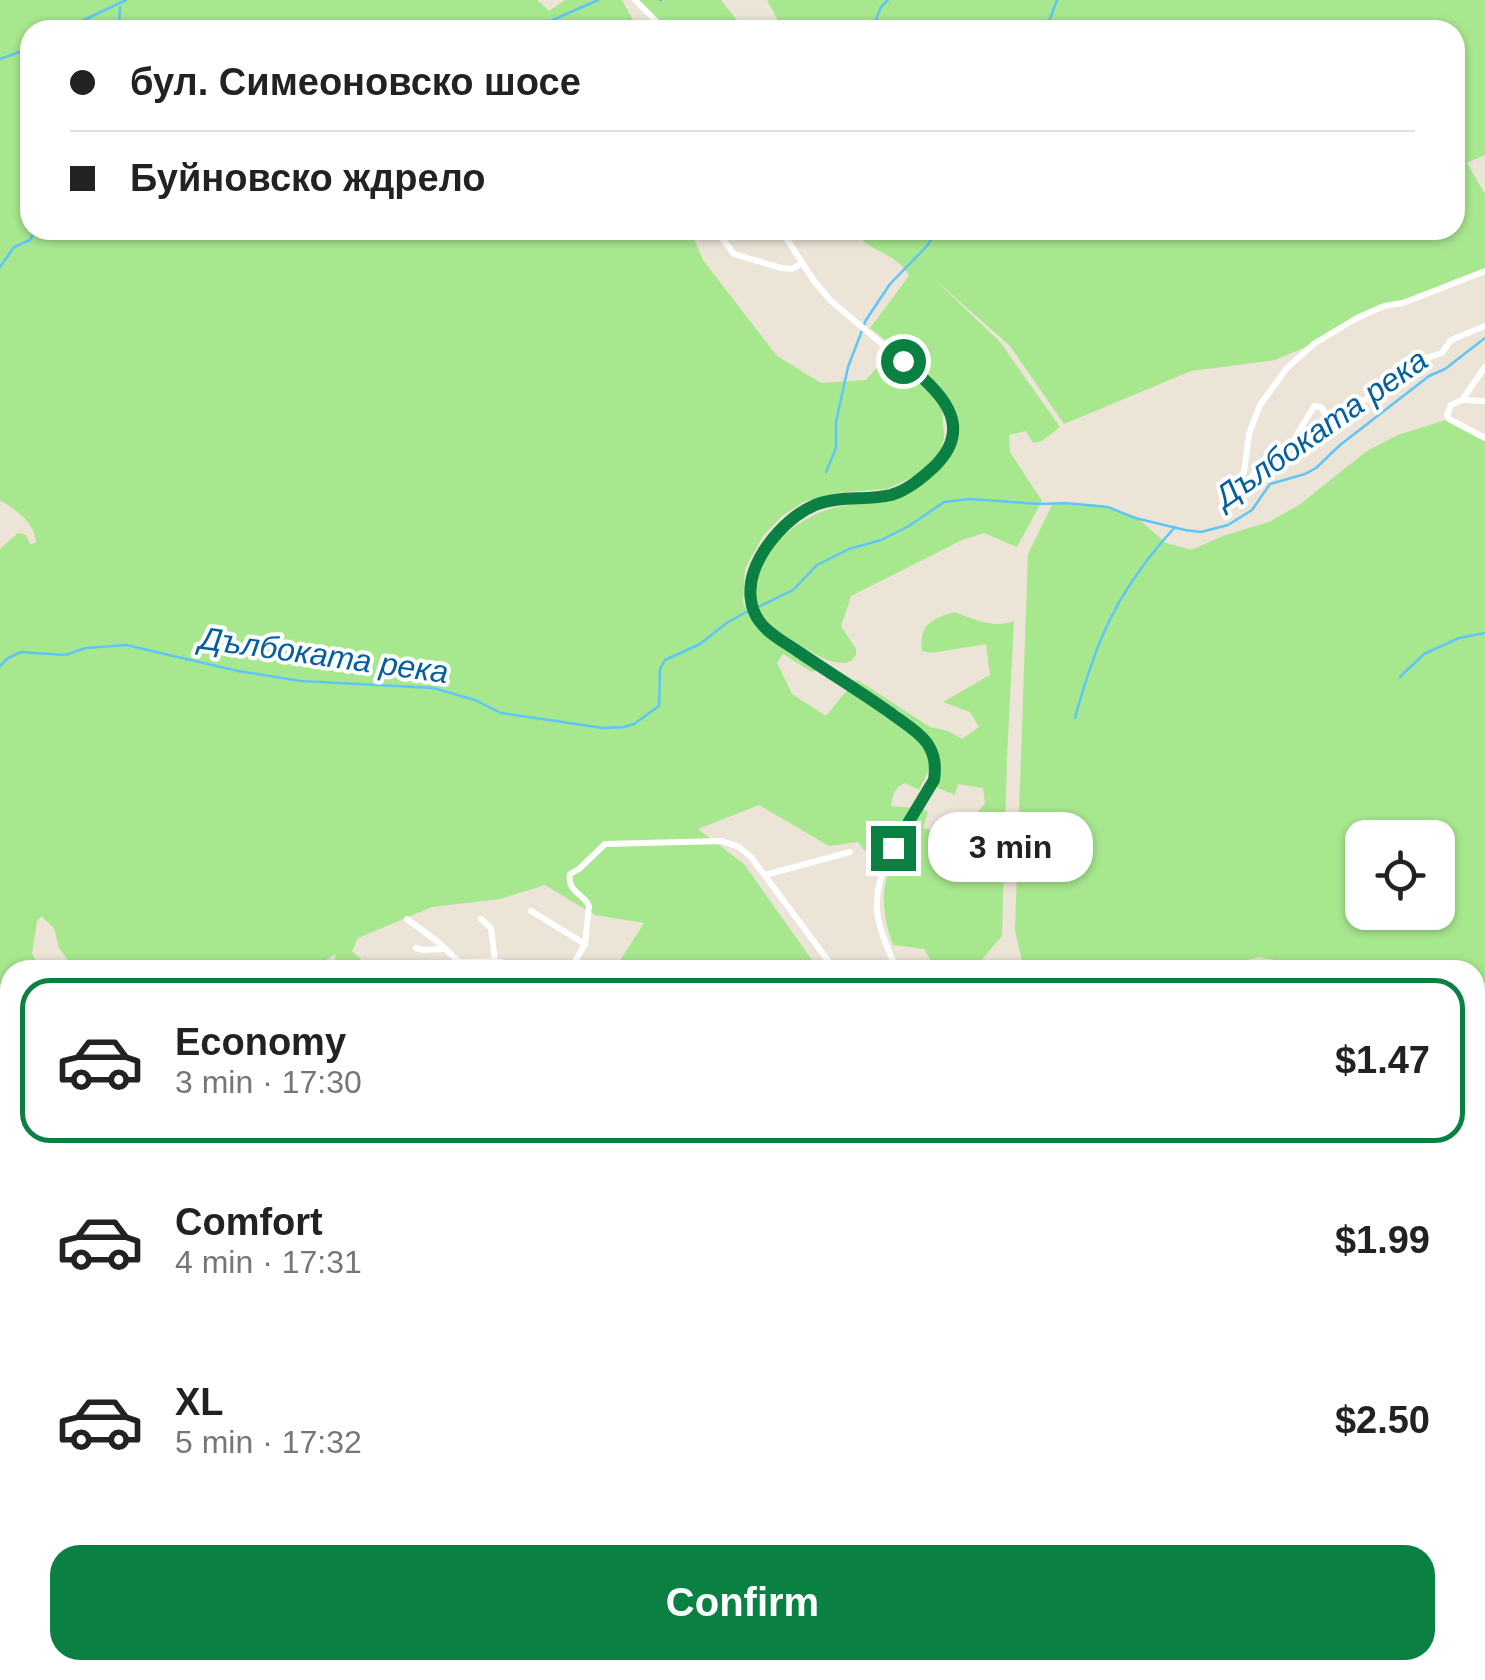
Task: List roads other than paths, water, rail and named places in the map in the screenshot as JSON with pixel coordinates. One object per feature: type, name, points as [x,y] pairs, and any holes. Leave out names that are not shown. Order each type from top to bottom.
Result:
[{"type":"street","points":[[635,0],[655,20]]},
{"type":"street","points":[[724,240],[734,254],[781,268],[792,269],[802,262]]},
{"type":"street","points":[[788,240],[832,301],[938,391],[947,404],[952,423],[953,436],[940,460],[908,488],[892,494],[818,504],[790,522],[764,550],[750,588],[760,623],[917,733],[934,755],[934,780],[893,848],[880,882],[878,914],[884,939],[898,960]]},
{"type":"street","points":[[1485,271],[1357,318],[1315,344],[1287,368],[1260,405],[1249,434],[1244,472],[1224,500],[1228,502],[1240,491],[1264,459],[1291,445],[1314,406],[1321,407],[1331,422],[1340,421],[1364,400],[1391,390],[1420,360],[1442,353],[1451,340],[1485,326]]},
{"type":"street","points":[[1462,400],[1485,367]]},
{"type":"street","points":[[1485,400],[1462,400],[1448,412],[1449,419],[1485,438]]},
{"type":"street","points":[[576,960],[586,944],[589,906],[568,883],[570,874],[604,844],[722,841],[752,856],[828,960]]},
{"type":"street","points":[[766,875],[850,852]]},
{"type":"street","points":[[532,910],[586,944]]},
{"type":"street","points":[[407,919],[456,960]]},
{"type":"street","points":[[481,919],[490,928],[495,960]]},
{"type":"street","points":[[416,948],[444,950]]},
{"type":"waterway","points":[[84,20],[126,0]]},
{"type":"waterway","points":[[553,20],[598,0]]},
{"type":"waterway","points":[[876,20],[888,0]]},
{"type":"waterway","points":[[1050,20],[1057,0]]},
{"type":"waterway","points":[[119,20],[120,7]]},
{"type":"waterway","points":[[0,59],[20,52]]},
{"type":"waterway","points":[[0,267],[14,247],[30,240]]},
{"type":"waterway","points":[[826,472],[836,448],[836,422],[848,367],[866,320],[890,284],[931,240]]},
{"type":"waterway","name":"Дълбоката река","points":[[758,607],[793,590],[817,565],[849,549],[881,540],[944,502],[970,499],[1108,507],[1135,518],[1201,532],[1228,525],[1252,510],[1270,484],[1316,468],[1429,376],[1445,369],[1485,338]]},
{"type":"waterway","points":[[1075,718],[1112,616],[1138,572],[1175,527]]},
{"type":"waterway","name":"Дълбоката река","points":[[0,666],[21,652],[65,655],[86,648],[126,645],[238,671],[301,681],[433,688],[475,700],[501,713],[603,728],[624,727],[659,706],[660,669],[665,660],[700,644],[750,610]]},
{"type":"waterway","points":[[1400,677],[1424,654],[1459,638],[1485,633]]}]
